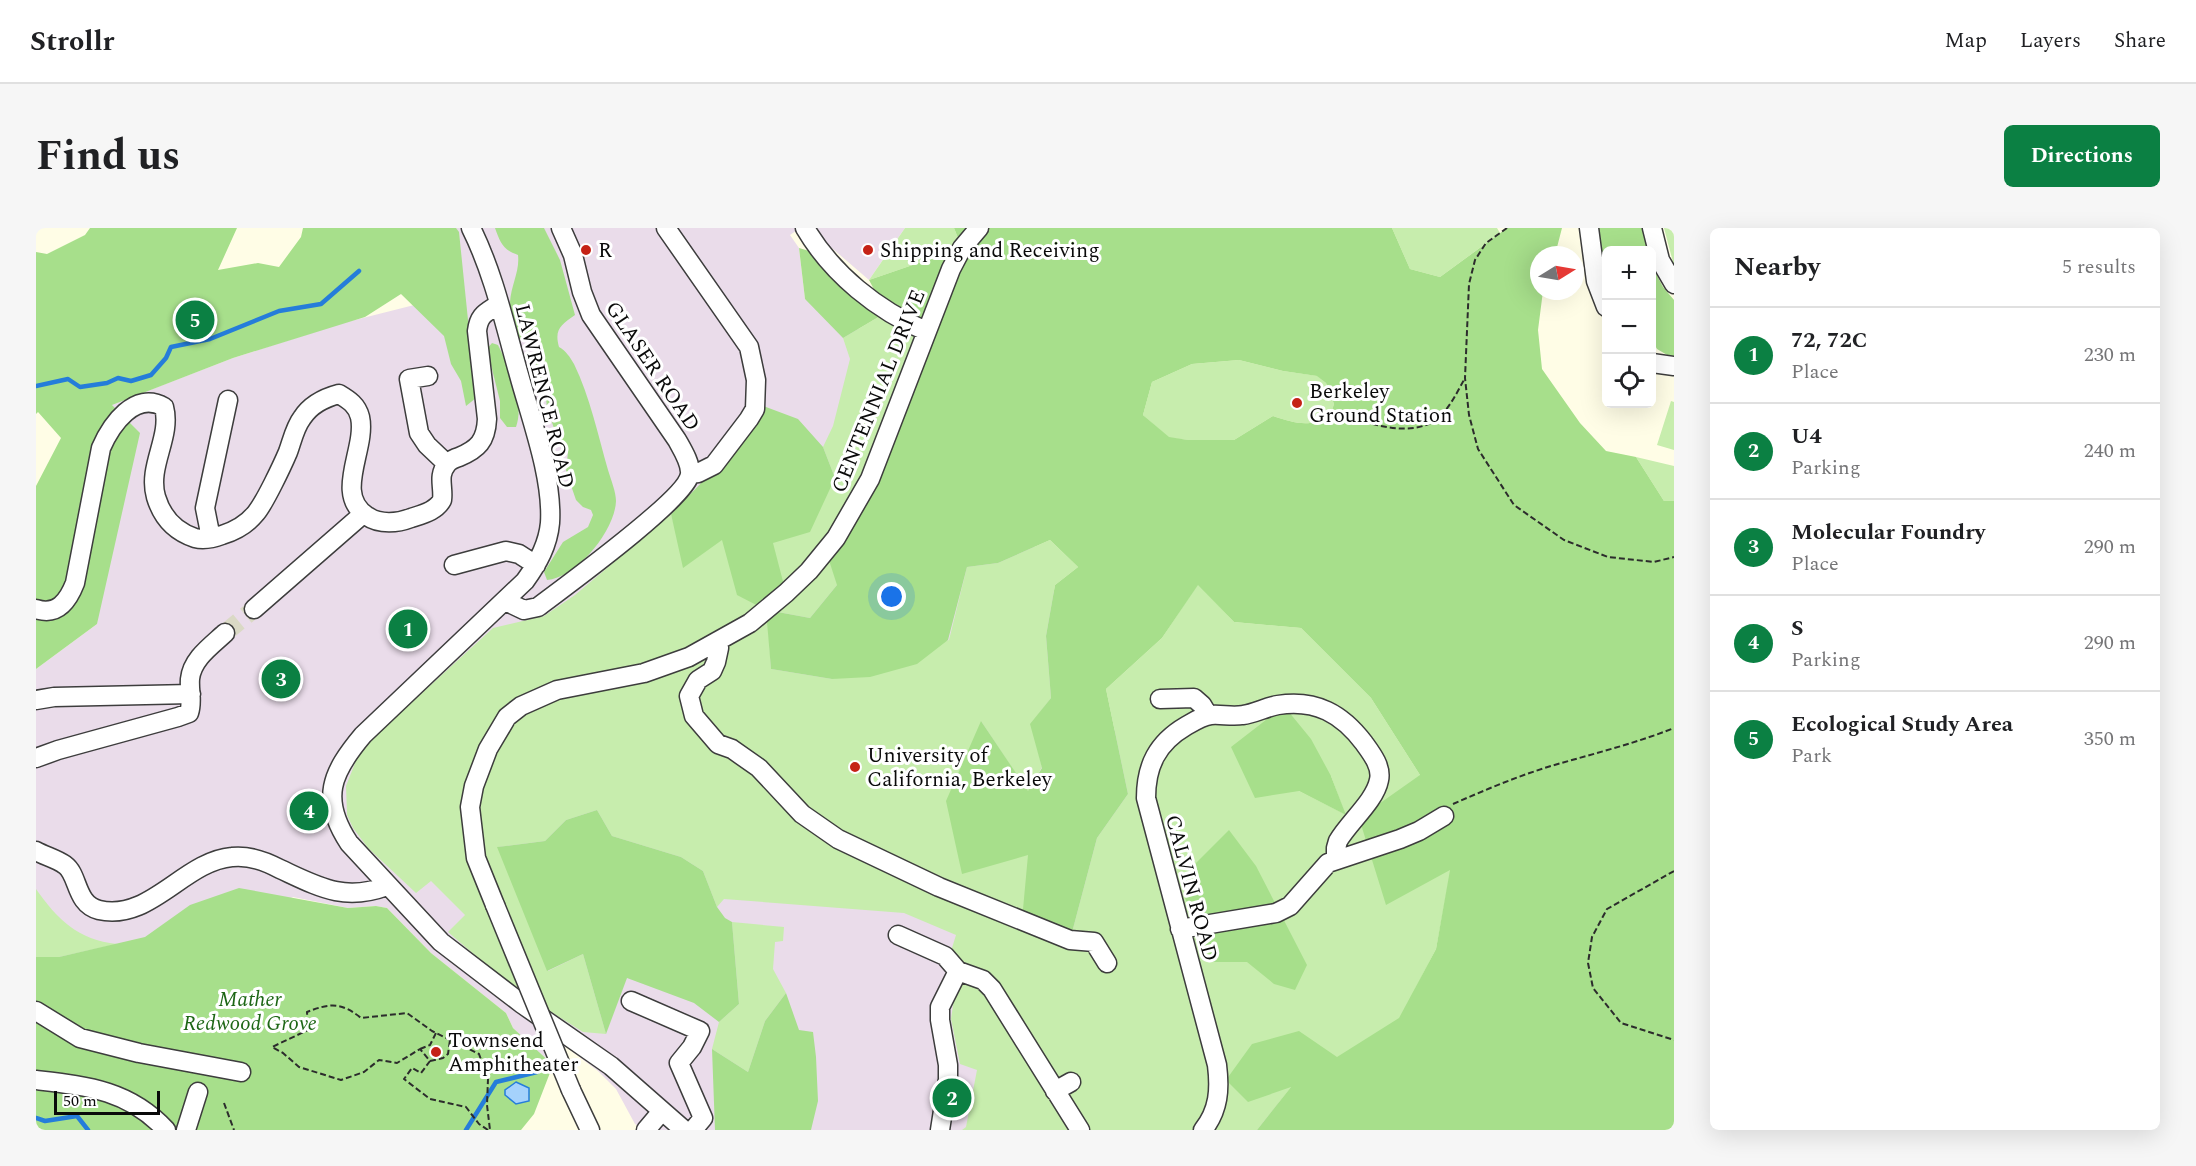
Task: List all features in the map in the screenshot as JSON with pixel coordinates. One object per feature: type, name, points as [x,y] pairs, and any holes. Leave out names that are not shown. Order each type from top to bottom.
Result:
[{"type":"street","name":"LAWRENCE ROAD","points":[[471,228],[480,247],[499,304],[546,478],[550,524],[545,546],[536,566],[525,581],[363,735],[347,753],[332,784],[333,813],[349,843],[441,942],[522,1004],[611,1066],[684,1129]]},
{"type":"street","name":"GLASER ROAD","points":[[561,228],[573,255],[585,304],[677,440],[690,474]]},
{"type":"street","points":[[505,601],[524,610],[538,607],[647,522],[677,495],[690,474],[698,473],[714,465],[755,409],[756,380],[749,347],[666,228]]},
{"type":"street","points":[[794,228],[814,253],[823,255]]},
{"type":"street","points":[[805,228],[823,255],[887,312],[926,332]]},
{"type":"street","name":"CENTENNIAL DRIVE","points":[[590,1130],[571,1090],[476,858],[470,807],[474,786],[488,748],[507,717],[520,706],[557,690],[644,673],[689,657],[750,623],[809,571],[836,538],[870,478],[926,332],[962,248],[979,228]]},
{"type":"street","points":[[1589,228],[1596,281],[1603,300]]},
{"type":"street","points":[[1652,228],[1660,260],[1674,284]]},
{"type":"street","points":[[36,609],[56,609],[68,599],[75,583],[101,448],[108,432],[119,418],[145,401],[164,406],[167,418],[154,472],[156,497],[173,527],[184,534],[200,539],[211,538],[231,533],[244,524],[256,512],[287,455],[301,419],[310,407],[324,398],[339,394],[352,401],[360,415],[361,428],[351,494],[355,506],[373,520],[395,522],[434,509],[442,500],[440,483],[447,464],[477,448],[483,441],[487,419],[477,331],[478,321],[482,315],[499,304]]},
{"type":"street","points":[[1656,364],[1674,366]]},
{"type":"street","points":[[428,376],[409,379],[419,433],[427,445],[447,464]]},
{"type":"street","points":[[211,538],[205,508],[228,400]]},
{"type":"street","points":[[254,609],[363,514]]},
{"type":"street","points":[[454,565],[506,551],[519,554],[536,566]]},
{"type":"street","points":[[36,759],[58,750],[189,713],[190,678],[194,666],[225,633]]},
{"type":"street","points":[[718,642],[716,662],[712,671],[698,680],[689,696],[694,716],[718,744],[732,749],[766,774],[802,814],[838,839],[939,887],[1070,940],[1094,942],[1107,963]]},
{"type":"street","points":[[36,700],[54,697],[191,694]]},
{"type":"street","points":[[1160,699],[1194,698],[1208,715]]},
{"type":"street","name":"CALVIN ROAD","points":[[1203,1130],[1216,1106],[1220,1086],[1217,1065],[1146,798],[1146,779],[1154,758],[1162,745],[1175,732],[1208,715],[1242,715],[1277,705],[1308,704],[1342,718],[1372,754],[1378,766],[1380,778],[1376,790],[1338,841],[1336,859]]},
{"type":"street","points":[[1180,929],[1276,914],[1290,906],[1323,866],[1336,859],[1400,840],[1419,831],[1447,811]]},
{"type":"street","points":[[36,851],[66,865],[87,904],[98,910],[108,911],[122,910],[149,901],[199,868],[229,857],[253,858],[332,891],[369,893],[387,886]]},
{"type":"street","points":[[898,935],[945,956],[958,971],[983,981],[992,989],[1063,1087],[1080,1130]]},
{"type":"street","points":[[940,1130],[948,1065],[940,1007],[958,971]]},
{"type":"street","points":[[631,1001],[700,1031],[692,1047],[679,1063],[703,1118],[684,1129]]},
{"type":"street","points":[[36,1011],[80,1038],[139,1053],[242,1072]]},
{"type":"street","points":[[36,1080],[72,1084],[110,1092],[137,1105],[155,1118],[166,1130]]},
{"type":"street","points":[[186,1130],[198,1092]]},
{"type":"street","points":[[646,1130],[662,1111]]},
{"type":"path","points":[[1507,228],[1486,243],[1476,260],[1469,284],[1465,378],[1469,415],[1478,449],[1514,505],[1564,540],[1608,557],[1654,562],[1674,557]]},
{"type":"path","points":[[1329,411],[1389,427],[1409,428],[1428,425],[1443,412],[1465,378]]},
{"type":"path","points":[[1447,811],[1510,780],[1647,739],[1674,728]]},
{"type":"path","points":[[1674,870],[1607,909],[1592,938],[1588,963],[1593,988],[1621,1023],[1674,1040]]},
{"type":"path","points":[[436,1033],[430,1045],[397,1063],[379,1060],[364,1072],[341,1080],[299,1066],[272,1047],[308,1030],[307,1012],[327,1004],[349,1008],[361,1018],[407,1013],[436,1033],[479,1054],[488,1079],[489,1130]]},
{"type":"path","points":[[450,1040],[448,1054],[443,1058],[430,1061],[421,1073],[412,1068],[404,1079],[430,1099],[466,1107],[478,1122],[489,1130]]},
{"type":"path","points":[[420,1049],[430,1061]]},
{"type":"path","points":[[224,1103],[234,1130]]},
{"type":"shaded area","points":[[436,228],[800,228],[790,235],[799,248],[805,299],[964,389],[1291,1130],[644,1130],[635,1124],[616,1089],[598,1071],[566,1047],[545,1058],[513,1028],[506,1013],[431,953],[387,908],[376,906],[348,908],[293,897],[36,1017],[36,669],[97,624],[111,405],[233,358],[343,323],[438,299]]},
{"type":"shaded area","name":"Shipping and Receiving","points":[[814,228],[905,228],[869,280],[826,243]]},
{"type":"green space","points":[[90,228],[237,228],[218,270],[258,263],[279,267],[301,237],[303,228],[456,228],[459,232],[476,398],[466,406],[461,381],[451,364],[444,336],[401,294],[365,317],[233,358],[112,405],[140,433],[97,624],[36,669],[36,486],[61,438],[38,412],[36,414],[36,252],[47,254],[85,235]]},
{"type":"green space","points":[[495,228],[544,228],[560,260],[575,315],[558,332],[559,347],[572,361],[585,390],[616,497],[614,513],[609,526],[592,551],[570,571],[547,580],[544,572],[563,542],[588,527],[593,515],[591,510],[583,507],[576,500],[566,471],[568,452],[556,434],[547,408],[545,388],[536,367],[535,348],[528,338],[518,339],[510,306],[518,267],[518,255],[503,245]]},
{"type":"green space","points":[[905,228],[954,228],[962,248],[869,280]]},
{"type":"green space","points":[[954,228],[1392,228],[1410,269],[1440,277],[1507,228],[1562,228],[1557,246],[1530,246],[1530,300],[1542,300],[1538,330],[1542,369],[1580,423],[1606,451],[1636,457],[1664,501],[1674,501],[1674,1130],[1257,1130],[1291,1087],[1248,1102],[1226,1080],[1252,1044],[1299,1031],[1337,1057],[1399,1018],[1436,949],[1450,870],[1386,905],[1359,818],[1420,775],[1371,698],[1301,628],[1234,622],[1198,585],[1162,638],[1106,689],[1128,794],[1097,838],[1070,940],[1022,920],[1028,855],[962,874],[946,801],[981,721],[1028,791],[1042,768],[1030,724],[1051,698],[1046,636],[1055,585],[1078,567],[1050,540],[998,563],[967,567],[948,640],[917,664],[870,677],[832,679],[771,669],[766,610],[737,595],[722,540],[683,568],[671,514],[705,479],[761,405],[798,419],[823,447],[835,478],[810,532],[773,543],[786,593],[767,610],[810,618],[837,585],[826,551],[836,538],[926,332],[887,312],[843,338],[805,299],[799,248],[823,255],[885,310],[869,280],[962,248]],"holes":[[[1239,360],[1283,371],[1317,376],[1326,383],[1334,404],[1330,416],[1316,422],[1302,423],[1273,416],[1234,440],[1188,440],[1169,437],[1143,415],[1152,382],[1192,364]]]},
{"type":"green space","points":[[1392,228],[1497,228],[1500,233],[1440,277],[1410,269]]},
{"type":"green space","points":[[1593,228],[1643,228],[1646,246],[1602,246],[1602,266],[1599,262]]},
{"type":"green space","points":[[1664,228],[1674,228],[1674,266]]},
{"type":"green space","points":[[1656,274],[1674,300],[1674,359],[1657,349]]},
{"type":"green space","points":[[887,312],[926,331],[837,585],[810,618],[767,610],[771,669],[832,679],[949,640],[967,567],[998,563],[1050,540],[1078,567],[1055,585],[1046,636],[1051,698],[1031,724],[1042,767],[1028,792],[981,721],[1028,855],[1070,940],[1097,838],[1128,794],[1106,689],[1162,638],[1198,584],[1234,622],[1301,628],[1371,698],[1420,775],[1451,869],[1436,949],[1415,989],[1674,1130],[1292,1086],[1257,1130],[962,1130],[966,1127],[977,1070],[960,1064],[951,1019],[958,971],[945,956],[952,948],[956,935],[904,913],[724,899],[717,907],[703,871],[681,857],[612,836],[597,810],[566,820],[545,841],[498,847],[548,971],[583,954],[606,1034],[583,1032],[513,988],[448,932],[465,915],[431,881],[416,893],[368,848],[353,828],[347,815],[346,786],[357,758],[375,736],[493,628],[544,616],[575,595],[671,514],[685,566],[722,539],[773,543],[835,478],[823,447],[833,426],[850,359],[843,338]],"holes":[[[1331,776],[1345,814],[1299,791]]]},
{"type":"green space","points":[[492,343],[498,345],[514,385],[519,407],[516,427],[507,427],[500,418],[500,401],[487,349]]},
{"type":"green space","points":[[1239,360],[1283,371],[1318,376],[1326,383],[1334,404],[1330,416],[1316,422],[1302,423],[1273,416],[1234,440],[1188,440],[1169,438],[1143,415],[1152,382],[1192,364]]},
{"type":"green space","points":[[1671,401],[1674,402],[1674,450],[1657,445]]},
{"type":"green space","points":[[1636,457],[1674,466],[1674,501],[1664,501]]},
{"type":"green space","points":[[1284,706],[1311,739],[1331,776],[1346,815],[1299,791],[1255,798],[1231,747]]},
{"type":"green space","points":[[597,810],[612,836],[681,857],[703,871],[717,907],[725,918],[732,922],[739,1004],[719,1022],[694,1003],[627,978],[606,1034],[583,954],[547,971],[497,847],[545,841],[566,820]]},
{"type":"green space","points":[[1229,830],[1256,866],[1307,965],[1295,990],[1274,984],[1247,962],[1212,962],[1185,898],[1195,864]]},
{"type":"green space","name":"Mather Redwood Grove","points":[[239,888],[348,908],[376,906],[387,908],[431,953],[506,1013],[513,1028],[553,1065],[534,1114],[521,1130],[36,1130],[36,957],[59,957],[145,937],[190,905]]},
{"type":"green space","points":[[36,889],[61,919],[80,933],[103,942],[117,944],[59,957],[36,957]]},
{"type":"green space","points":[[732,922],[784,927],[783,941],[775,942],[773,969],[786,993],[765,1021],[748,1072],[712,1049],[719,1022],[739,1004]]},
{"type":"green space","points":[[786,993],[799,1030],[813,1032],[818,1101],[811,1130],[715,1130],[712,1049],[748,1072],[765,1021]]},
{"type":"water","points":[[516,1082],[529,1088],[529,1101],[516,1104],[505,1095],[505,1090]]},
{"type":"waterway","points":[[36,386],[68,379],[80,387],[107,383],[118,378],[131,381],[151,375],[166,358],[171,347],[210,339],[279,311],[321,304],[359,271]]},
{"type":"waterway","points":[[466,1130],[496,1082],[537,1072]]},
{"type":"waterway","points":[[36,1118],[45,1121],[77,1116],[88,1130]]},
{"type":"tunnel","points":[[225,633],[254,609]]},
{"type":"place","name":"R","points":[[586,250]]},
{"type":"place","name":"Shipping and Receiving","points":[[868,250]]},
{"type":"place","name":"Ecological Study Area","points":[[195,320]]},
{"type":"place","name":"Berkeley Ground Station","points":[[1297,403]]},
{"type":"place","name":"72, 72C","points":[[408,629]]},
{"type":"place","name":"Molecular Foundry","points":[[281,679]]},
{"type":"place","name":"University of California, Berkeley","points":[[855,767]]},
{"type":"place","name":"S","points":[[309,811]]},
{"type":"place","name":"Townsend Amphitheater","points":[[436,1052]]},
{"type":"place","name":"U4","points":[[952,1098]]}]
